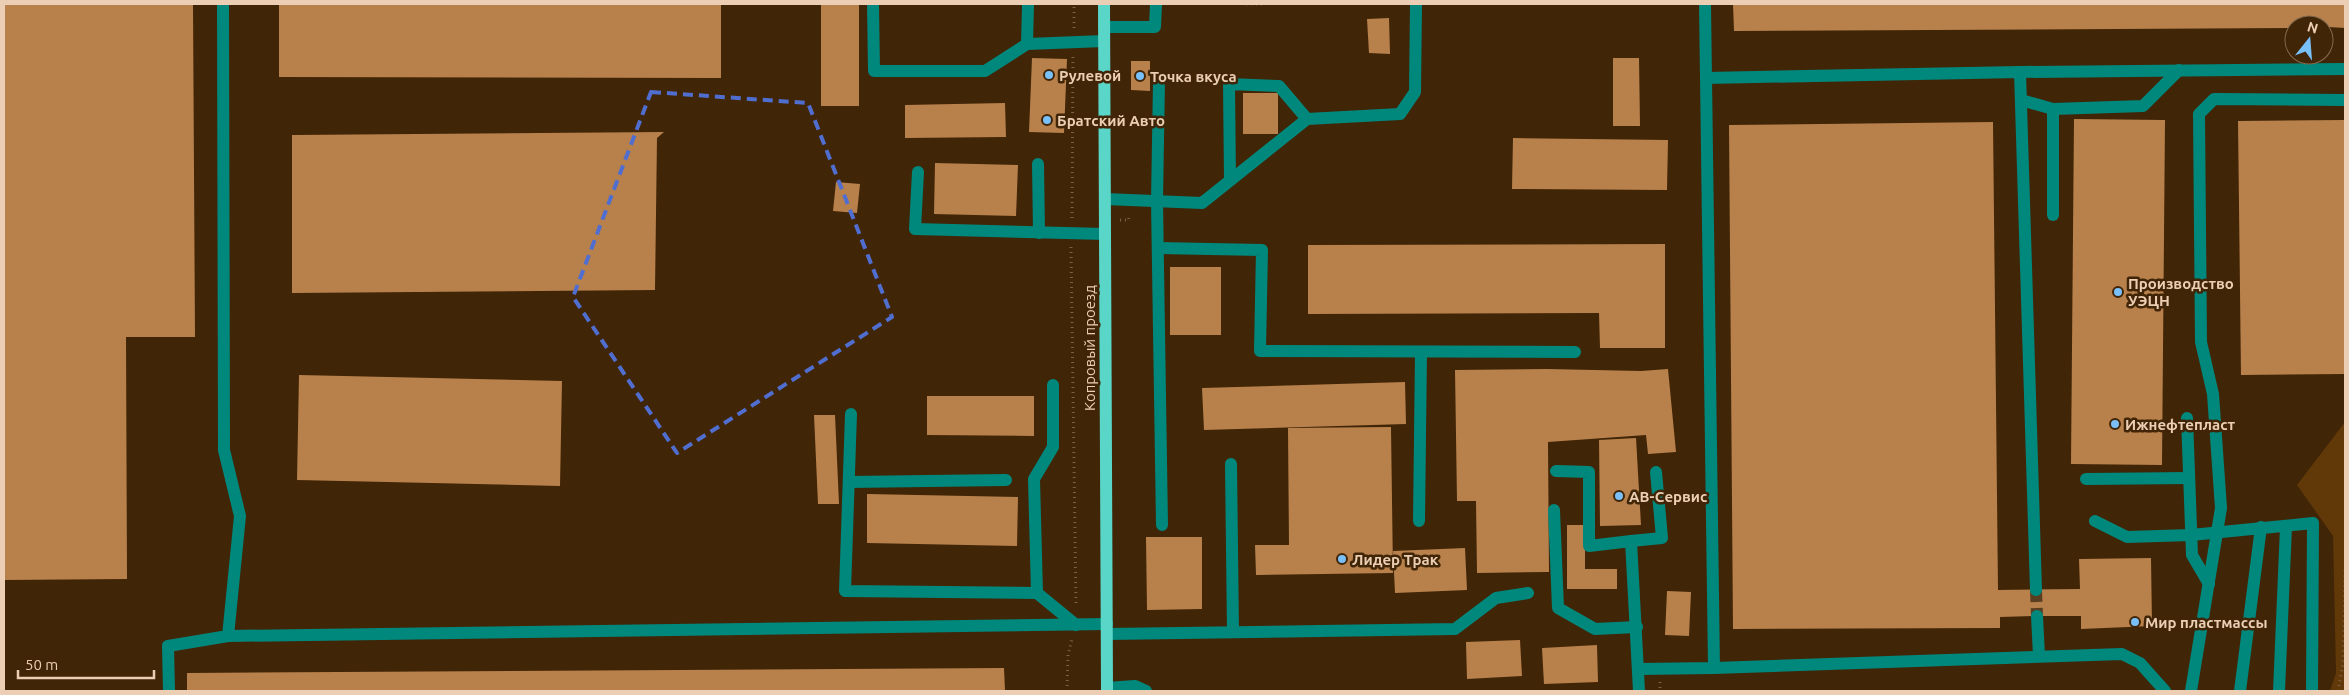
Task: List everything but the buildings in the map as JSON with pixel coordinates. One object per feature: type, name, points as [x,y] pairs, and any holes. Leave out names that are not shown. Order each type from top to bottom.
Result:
[{"type":"main road","name":"Копровый проезд","points":[[1104,4],[1107,690]]},
{"type":"lane","points":[[223,4],[224,450],[240,516],[228,636]]},
{"type":"lane","points":[[873,4],[874,71],[986,71],[1027,44],[1104,41]]},
{"type":"lane","points":[[1027,44],[1028,4]]},
{"type":"lane","points":[[1104,27],[1155,27],[1156,4]]},
{"type":"lane","points":[[1105,199],[1202,203],[1307,119],[1400,114],[1416,92],[1416,4]]},
{"type":"lane","points":[[1705,4],[1714,668]]},
{"type":"lane","points":[[1706,78],[2345,68]]},
{"type":"lane","points":[[2021,100],[2054,109],[2143,106],[2179,70]]},
{"type":"lane","points":[[2020,72],[2036,590]]},
{"type":"lane","points":[[1160,81],[1157,201],[1162,525]]},
{"type":"lane","points":[[1230,180],[1229,84],[1279,86],[1307,119]]},
{"type":"lane","points":[[2191,691],[2221,508],[2213,394],[2201,342],[2199,114],[2214,99],[2345,100]]},
{"type":"lane","points":[[2053,215],[2054,109]]},
{"type":"lane","points":[[1038,164],[1039,233]]},
{"type":"lane","points":[[918,172],[915,229],[1105,234]]},
{"type":"lane","points":[[1158,248],[1262,250],[1260,351],[1575,352]]},
{"type":"lane","points":[[1419,521],[1421,352]]},
{"type":"lane","points":[[1037,593],[1034,479],[1054,447],[1053,385]]},
{"type":"lane","points":[[851,414],[845,591],[1037,593],[1076,625]]},
{"type":"lane","points":[[2187,418],[2192,555],[2209,584]]},
{"type":"lane","points":[[1231,464],[1233,632]]},
{"type":"lane","points":[[1556,471],[1589,472],[1589,546],[1662,538],[1656,472]]},
{"type":"lane","points":[[2086,479],[2189,478]]},
{"type":"lane","points":[[848,482],[1006,480]]},
{"type":"lane","points":[[1554,510],[1558,608],[1595,629],[1636,627]]},
{"type":"lane","points":[[2094,521],[2127,537],[2191,535],[2313,523],[2312,691]]},
{"type":"lane","points":[[2240,691],[2262,527]]},
{"type":"lane","points":[[2279,691],[2286,527]]},
{"type":"lane","points":[[1631,542],[1639,691]]},
{"type":"lane","points":[[169,691],[168,646],[228,636],[1076,625],[1107,629],[1233,632],[1455,629],[1496,598],[1528,593]]},
{"type":"lane","points":[[2037,616],[2039,656]]},
{"type":"lane","points":[[1639,669],[2122,654],[2140,663],[2165,691]]},
{"type":"lane","points":[[1107,690],[1135,686],[1146,691]]},
{"type":"path","points":[[1067,691],[1068,655],[1076,625],[1071,233],[1074,4]]},
{"type":"path","points":[[1246,4],[1266,4]]},
{"type":"path","points":[[2338,691],[2343,664],[2342,636],[2345,567]]},
{"type":"highlighted area","points":[[651,92],[808,103],[892,317],[677,453],[573,297]]},
{"type":"shaded area","points":[[2345,422],[2345,691],[2330,691],[2336,673],[2333,536],[2297,485]]},
{"type":"tunnel","points":[[2036,590],[2037,616]]},
{"type":"place","name":"Рулевой","points":[[1049,75]]},
{"type":"place","name":"Точка вкуса","points":[[1140,76]]},
{"type":"place","name":"Братский Авто","points":[[1047,120]]},
{"type":"place","name":"Производство УЭЦН","points":[[2118,292]]},
{"type":"place","name":"Ижнефтепласт","points":[[2115,424]]},
{"type":"place","name":"АВ-Сервис","points":[[1619,496]]},
{"type":"place","name":"Лидер Трак","points":[[1342,559]]},
{"type":"place","name":"Мир пластмассы","points":[[2135,622]]}]
